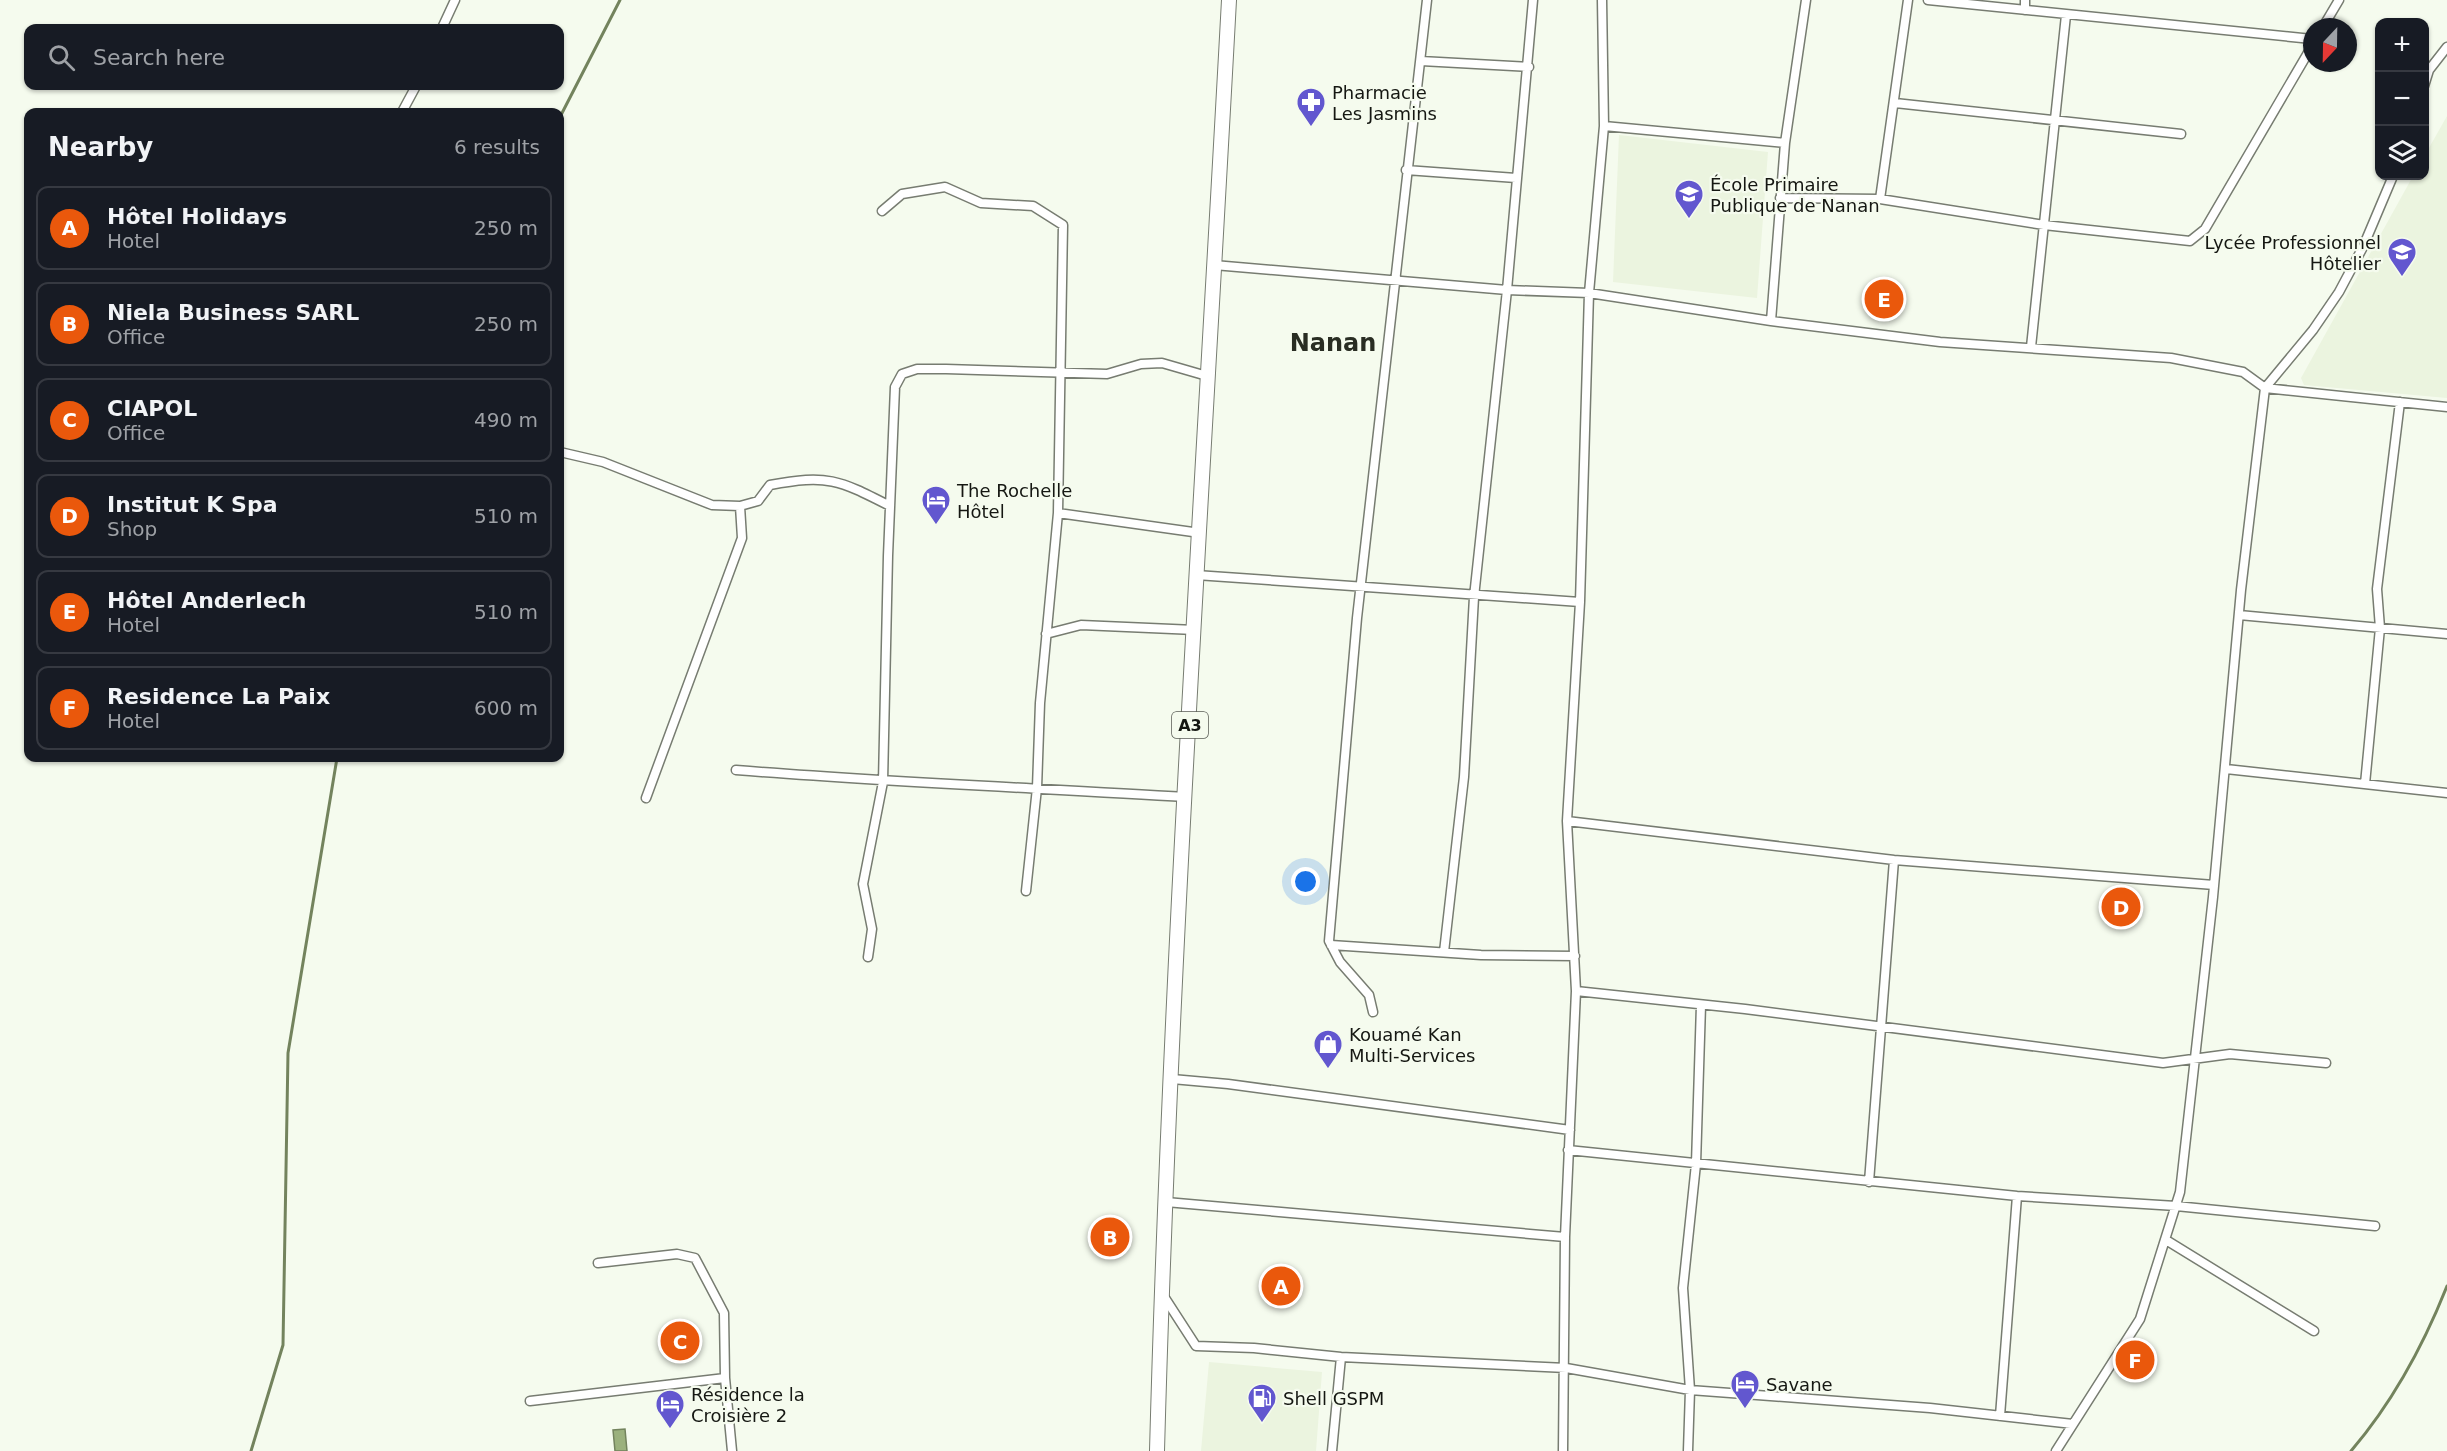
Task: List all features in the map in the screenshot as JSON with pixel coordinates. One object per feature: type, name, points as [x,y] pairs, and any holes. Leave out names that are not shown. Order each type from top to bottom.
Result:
[{"type":"highway","name":"A3","points":[[1157,1451],[1161,1292],[1196,575],[1229,0]]},
{"type":"street","points":[[444,24],[455,0]]},
{"type":"street","points":[[1372,1012],[1369,995],[1340,962],[1329,941],[1361,586],[1406,170],[1427,0]]},
{"type":"street","points":[[1444,952],[1464,777],[1474,597],[1507,290],[1516,178],[1529,67],[1533,0]]},
{"type":"street","points":[[1563,1451],[1566,1368],[1565,1237],[1576,991],[1567,821],[1580,602],[1590,293],[1604,126],[1602,0]]},
{"type":"street","points":[[1771,321],[1785,143],[1806,0]]},
{"type":"street","points":[[1880,199],[1908,0]]},
{"type":"street","points":[[1928,0],[2303,38]]},
{"type":"street","points":[[2025,0],[2025,10]]},
{"type":"street","points":[[2328,18],[2339,0]]},
{"type":"street","points":[[2031,347],[2066,15]]},
{"type":"street","points":[[2428,72],[2447,47]]},
{"type":"street","points":[[1421,61],[1529,67]]},
{"type":"street","points":[[1780,198],[1880,199],[2044,225],[2190,241],[2197,238],[2205,229],[2303,61]]},
{"type":"street","points":[[404,108],[414,90]]},
{"type":"street","points":[[1895,103],[2181,134]]},
{"type":"street","points":[[1604,126],[1785,143]]},
{"type":"street","points":[[1406,170],[1516,178]]},
{"type":"street","points":[[2056,1451],[2140,1319],[2180,1192],[2226,768],[2239,615],[2265,388],[2313,330],[2339,292],[2363,247],[2391,180]]},
{"type":"street","points":[[882,211],[902,194],[945,187],[981,203],[1033,206],[1063,225],[1058,513],[1040,703],[1037,788],[1026,891]]},
{"type":"street","points":[[1214,265],[1394,282],[1590,293],[1771,321],[1940,342],[2171,358],[2243,372],[2265,388],[2447,407]]},
{"type":"street","points":[[868,957],[872,929],[863,884],[884,782],[895,387],[902,374],[917,369],[1107,374],[1141,364],[1161,363],[1207,376]]},
{"type":"street","points":[[2365,784],[2380,628],[2377,589],[2400,402]]},
{"type":"street","points":[[564,453],[603,462],[691,499],[712,505],[740,506],[758,501],[770,484],[806,478],[842,482],[890,506]]},
{"type":"street","points":[[646,798],[742,538],[740,506]]},
{"type":"street","points":[[1058,513],[1200,533]]},
{"type":"street","points":[[1196,575],[1361,586],[1474,597],[1580,602]]},
{"type":"street","points":[[2239,615],[2447,634]]},
{"type":"street","points":[[1046,634],[1082,626],[1195,630]]},
{"type":"street","points":[[2226,768],[2447,793]]},
{"type":"street","points":[[736,770],[884,782],[1186,797]]},
{"type":"street","points":[[1567,821],[1894,860],[2214,885]]},
{"type":"street","points":[[1869,1182],[1894,860]]},
{"type":"street","points":[[1331,945],[1444,952],[1575,956]]},
{"type":"street","points":[[1576,991],[1880,1026],[2163,1063],[2230,1054],[2326,1063]]},
{"type":"street","points":[[1688,1451],[1690,1390],[1683,1288],[1696,1164],[1701,1005]]},
{"type":"street","points":[[1172,1079],[1228,1084],[1570,1130]]},
{"type":"street","points":[[1568,1150],[2017,1196],[2175,1206],[2375,1226]]},
{"type":"street","points":[[2000,1416],[2017,1196]]},
{"type":"street","points":[[1166,1202],[1565,1237]]},
{"type":"street","points":[[2166,1240],[2314,1331]]},
{"type":"street","points":[[598,1263],[677,1254],[695,1258],[724,1313],[725,1378],[732,1451]]},
{"type":"street","points":[[1161,1292],[1196,1346],[1254,1348],[1341,1357],[1566,1368],[1690,1390],[2073,1424]]},
{"type":"street","points":[[1332,1451],[1341,1357]]},
{"type":"street","points":[[530,1401],[725,1378]]},
{"type":"shaded area","name":"Lycée Professionnel Hôtelier","points":[[2447,116],[2447,398],[2304,385],[2301,378],[2411,180],[2429,180],[2429,148]]},
{"type":"shaded area","name":"École Primaire Publique de Nanan","points":[[1619,135],[1768,152],[1757,298],[1613,282]]},
{"type":"shaded area","points":[[1209,1362],[1322,1372],[1316,1451],[1201,1451]]},
{"type":"shaded area","points":[[625,1429],[627,1451],[615,1451],[613,1430]]},
{"type":"waterway","points":[[564,109],[620,0]]},
{"type":"waterway","points":[[251,1451],[283,1345],[288,1053],[336,762]]},
{"type":"waterway","points":[[2351,1451],[2380,1413],[2406,1372],[2447,1286]]},
{"type":"place","name":"Pharmacie Les Jasmins","points":[[1311,128]]},
{"type":"place","name":"École Primaire Publique de Nanan","points":[[1689,220]]},
{"type":"place","name":"Lycée Professionnel Hôtelier","points":[[2402,278]]},
{"type":"place","name":"Hôtel Anderlech","points":[[1884,299]]},
{"type":"place","name":"The Rochelle Hôtel","points":[[936,526]]},
{"type":"place","name":"Institut K Spa","points":[[2121,907]]},
{"type":"place","name":"Kouamé Kan Multi-Services","points":[[1328,1070]]},
{"type":"place","name":"Niela Business SARL","points":[[1110,1237]]},
{"type":"place","name":"Hôtel Holidays","points":[[1281,1286]]},
{"type":"place","name":"CIAPOL","points":[[680,1341]]},
{"type":"place","name":"Residence La Paix","points":[[2135,1360]]},
{"type":"place","name":"Savane","points":[[1745,1410]]},
{"type":"place","name":"Shell GSPM","points":[[1262,1424]]},
{"type":"place","name":"Résidence la Croisière 2","points":[[670,1430]]},
{"type":"district","name":"Nanan","points":[[1333,343]]}]
